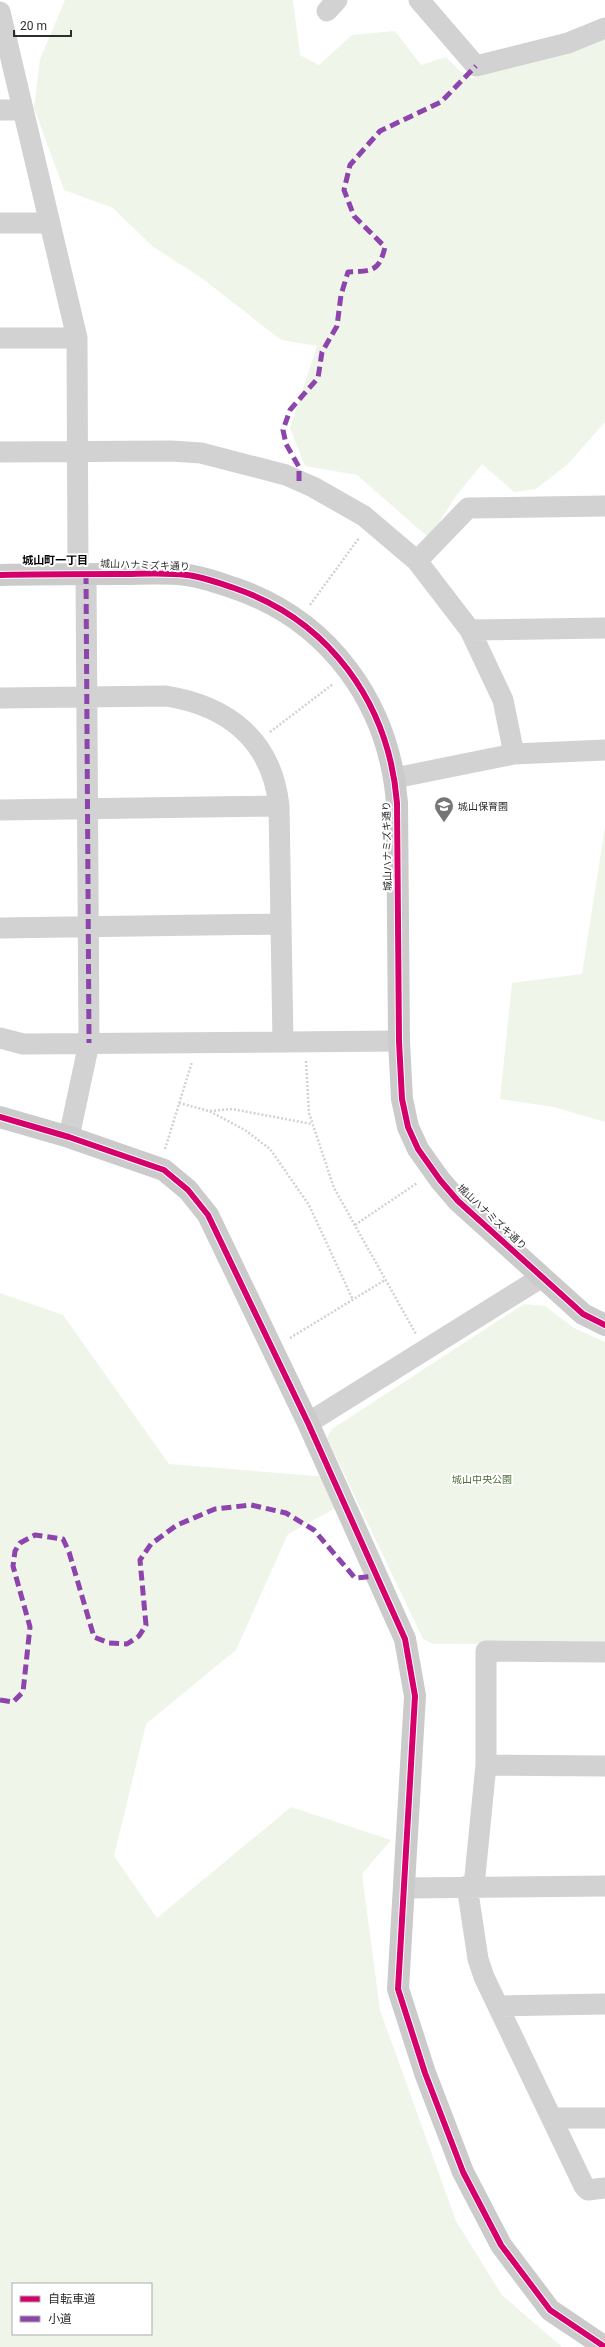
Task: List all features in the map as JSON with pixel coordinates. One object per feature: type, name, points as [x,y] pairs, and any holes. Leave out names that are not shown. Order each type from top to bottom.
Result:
[{"type":"street","points":[[419,0],[476,66],[568,43],[605,28]]},
{"type":"street","points":[[0,12],[77,338],[78,452],[86,697],[89,1043],[69,1137]]},
{"type":"street","points":[[0,110],[23,110]]},
{"type":"street","points":[[0,223],[50,223]]},
{"type":"street","points":[[0,338],[77,338]]},
{"type":"street","points":[[0,452],[171,451],[201,453],[286,475],[313,487],[371,521],[417,561],[470,630],[503,700],[514,754]]},
{"type":"street","points":[[417,561],[468,508],[605,506]]},
{"type":"street","name":"城山ハナミズキ通り","points":[[0,575],[188,575],[252,594],[280,608],[335,652],[371,706],[381,729],[395,778],[397,803],[399,1041],[402,1100],[408,1127],[418,1149],[434,1172],[458,1201],[584,1314],[605,1325]]},
{"type":"street","points":[[470,630],[605,628]]},
{"type":"street","points":[[0,698],[166,696],[189,699],[205,705],[231,719],[255,743],[274,777],[279,806],[282,1042]]},
{"type":"street","points":[[395,778],[514,754],[605,750]]},
{"type":"street","points":[[0,810],[279,806]]},
{"type":"street","points":[[0,928],[281,924]]},
{"type":"street","points":[[0,1038],[23,1044],[399,1041]]},
{"type":"street","points":[[0,1118],[69,1137],[159,1168],[188,1190],[208,1215],[308,1423],[405,1639],[415,1696],[398,1989],[425,2073],[463,2172],[500,2245],[550,2310],[605,2347]]},
{"type":"street","points":[[308,1423],[542,1277]]},
{"type":"street","points":[[605,1652],[486,1651],[486,1765],[471,1886],[478,1959],[498,2006],[584,2186],[588,2190],[605,2188]]},
{"type":"street","points":[[486,1765],[605,1766]]},
{"type":"street","points":[[404,1888],[471,1886],[605,1886]]},
{"type":"street","points":[[498,2006],[605,2004]]},
{"type":"street","points":[[552,2118],[605,2118]]},
{"type":"path","points":[[298,621],[371,521]]},
{"type":"path","points":[[255,743],[349,671]]},
{"type":"path","points":[[306,1042],[309,1113],[334,1188],[425,1350]]},
{"type":"path","points":[[159,1168],[198,1043]]},
{"type":"path","points":[[179,1103],[209,1111],[245,1130],[270,1149],[309,1205],[353,1300]]},
{"type":"path","points":[[209,1111],[232,1109],[312,1124]]},
{"type":"path","points":[[354,1225],[434,1172]]},
{"type":"path","points":[[272,1348],[386,1280]]},
{"type":"green space","points":[[65,0],[293,0],[300,55],[319,65],[352,35],[395,31],[421,65],[446,57],[460,71],[473,78],[580,46],[605,35],[605,422],[568,464],[536,489],[514,492],[482,464],[456,496],[429,538],[357,475],[305,466],[290,428],[317,346],[281,340],[203,279],[152,246],[113,208],[64,190],[34,108],[40,59]]},
{"type":"green space","points":[[605,827],[605,1122],[554,1107],[500,1099],[512,983],[582,974]]},
{"type":"green space","points":[[0,1293],[63,1315],[169,1464],[340,1478],[345,1503],[288,1534],[236,1650],[146,1724],[114,1856],[157,1918],[291,1807],[391,1840],[362,1874],[380,2010],[456,2221],[502,2295],[562,2347],[0,2347]]},
{"type":"green space","name":"城山中央公園","points":[[524,1304],[545,1306],[574,1328],[605,1342],[605,1643],[433,1644],[423,1639],[327,1438],[332,1429]]},
{"type":"marked path","points":[[299,481],[299,467],[286,444],[283,430],[290,410],[318,378],[322,352],[337,326],[341,295],[348,272],[369,270],[377,266],[383,255],[385,247],[354,216],[344,190],[350,165],[380,131],[441,102],[476,66]]},
{"type":"marked path","points":[[86,574],[89,1043]]},
{"type":"marked path","points":[[0,1700],[13,1702],[23,1692],[30,1627],[13,1566],[15,1551],[20,1543],[35,1535],[63,1539],[69,1552],[94,1637],[109,1643],[127,1644],[139,1636],[146,1625],[140,1560],[151,1544],[177,1525],[215,1509],[251,1505],[286,1513],[314,1530],[355,1578],[377,1576]]},
{"type":"cycle path","points":[[0,575],[161,573],[187,575],[205,579],[234,588],[268,602],[298,621],[325,644],[348,670],[367,699],[382,732],[392,766],[397,803],[399,1041],[402,1099],[408,1127],[418,1149],[440,1180],[458,1201],[583,1314],[605,1325]]},
{"type":"cycle path","points":[[0,1117],[69,1137],[164,1170],[188,1190],[208,1215],[308,1423],[405,1639],[415,1696],[398,1989],[425,2073],[463,2172],[501,2245],[550,2310],[605,2347]]},
{"type":"place","name":"城山保育園","points":[[444,823]]},
{"type":"district","name":"城山町一丁目","points":[[55,560]]}]
